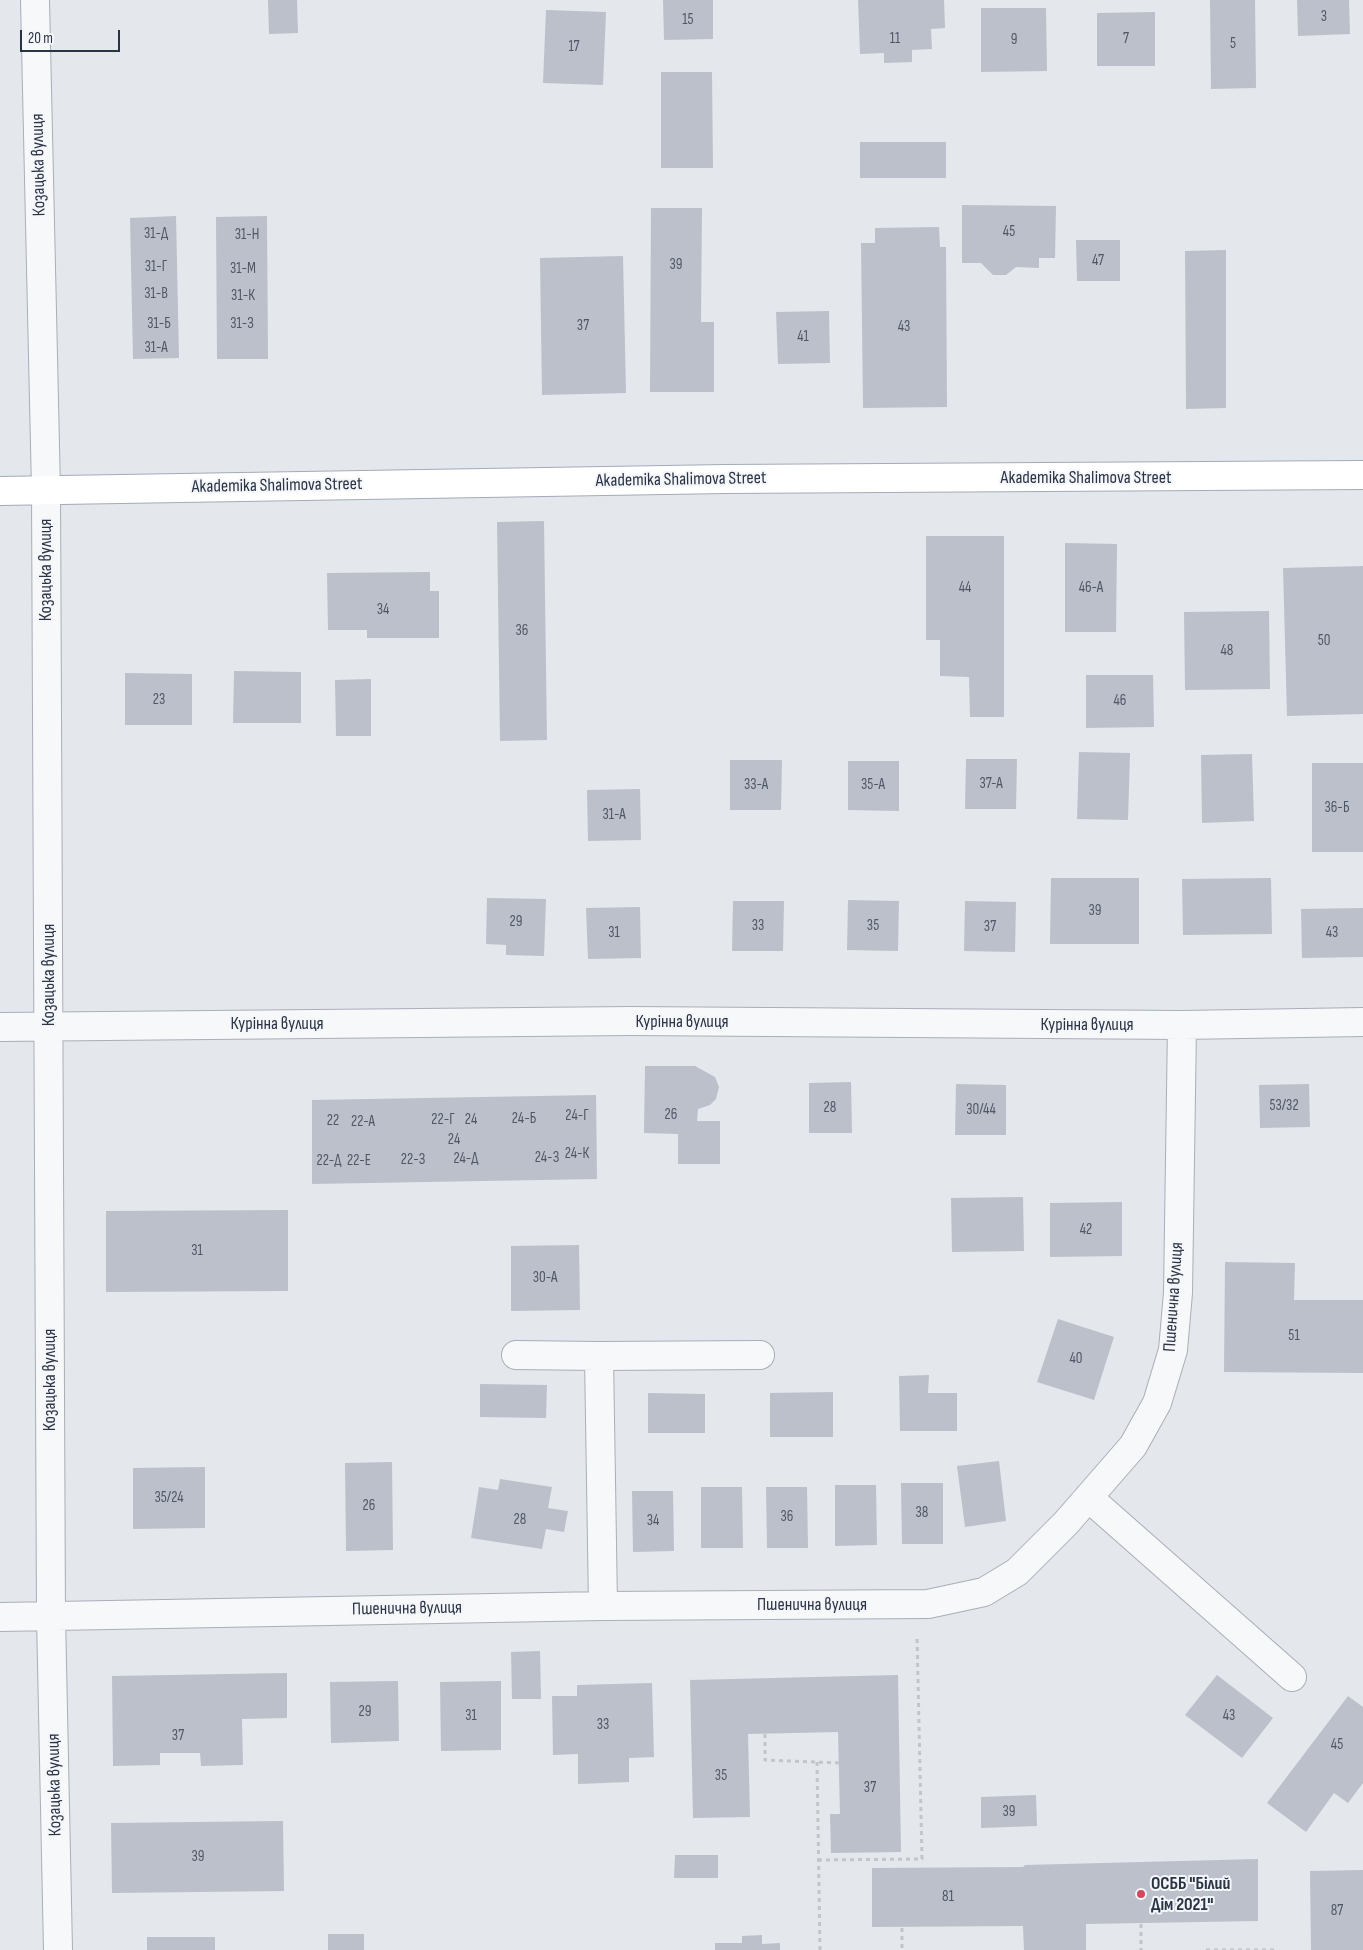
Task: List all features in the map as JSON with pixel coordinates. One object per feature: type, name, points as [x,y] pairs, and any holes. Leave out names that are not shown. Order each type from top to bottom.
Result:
[{"type":"main road","name":"Akademika Shalimova Street","points":[[0,490],[726,480],[1363,475]]},
{"type":"street","name":"Козацька вулиця","points":[[35,0],[46,490],[51,1616],[58,1950]]},
{"type":"street","name":"Курінна вулиця","points":[[0,1027],[621,1021],[1182,1025],[1363,1022]]},
{"type":"street","name":"Пшенична вулиця","points":[[0,1617],[604,1606],[917,1604],[984,1592],[1017,1572],[1089,1498],[1133,1446],[1157,1403],[1173,1350],[1178,1293],[1182,1025]]},
{"type":"street","points":[[516,1355],[760,1355]]},
{"type":"street","points":[[599,1356],[604,1606]]},
{"type":"street","points":[[1089,1498],[1292,1677]]},
{"type":"path","points":[[818,1860],[922,1859],[917,1604]]},
{"type":"path","points":[[765,1734],[765,1760],[839,1763]]},
{"type":"path","points":[[817,1762],[820,1950]]},
{"type":"path","points":[[1141,1924],[1141,1950]]},
{"type":"path","points":[[902,1928],[902,1950]]},
{"type":"path","points":[[1206,1950],[1278,1950]]},
{"type":"building","points":[[268,0],[297,0],[298,33],[269,34]]},
{"type":"building","points":[[663,0],[713,0],[713,39],[664,40]]},
{"type":"building","points":[[858,0],[944,0],[945,28],[931,29],[932,49],[912,50],[912,62],[884,63],[884,53],[860,54]]},
{"type":"building","points":[[1210,0],[1255,0],[1256,88],[1211,89]]},
{"type":"building","points":[[1297,0],[1349,0],[1350,34],[1298,36]]},
{"type":"building","points":[[981,8],[1046,8],[1047,71],[981,72]]},
{"type":"building","points":[[546,10],[606,12],[603,85],[543,83]]},
{"type":"building","points":[[1155,12],[1155,66],[1097,66],[1097,13]]},
{"type":"building","points":[[661,72],[712,72],[713,168],[661,168]]},
{"type":"building","points":[[860,142],[946,142],[946,178],[860,178]]},
{"type":"building","points":[[962,205],[1056,206],[1055,258],[1039,258],[1039,268],[1016,267],[1006,275],[993,275],[981,263],[962,263]]},
{"type":"building","points":[[651,208],[702,208],[701,322],[714,322],[714,392],[650,392]]},
{"type":"building","points":[[176,216],[179,358],[133,359],[130,218]]},
{"type":"building","points":[[267,216],[268,359],[217,359],[216,217]]},
{"type":"building","points":[[939,227],[940,247],[946,247],[947,407],[863,408],[861,243],[875,243],[875,228]]},
{"type":"building","points":[[1076,240],[1120,240],[1120,281],[1077,281]]},
{"type":"building","points":[[1226,250],[1226,408],[1186,409],[1185,251]]},
{"type":"building","points":[[623,256],[626,393],[542,395],[540,258]]},
{"type":"building","points":[[829,311],[830,363],[778,364],[776,312]]},
{"type":"building","points":[[544,521],[547,740],[500,741],[497,522]]},
{"type":"building","points":[[926,536],[1004,536],[1004,717],[970,717],[969,677],[940,676],[940,640],[926,640]]},
{"type":"building","points":[[1065,543],[1117,544],[1116,632],[1065,632]]},
{"type":"building","points":[[1363,566],[1363,714],[1287,716],[1283,568]]},
{"type":"building","points":[[430,572],[430,591],[439,591],[439,638],[367,638],[367,630],[328,630],[327,573]]},
{"type":"building","points":[[1269,611],[1270,689],[1185,690],[1184,612]]},
{"type":"building","points":[[234,671],[301,672],[301,723],[233,723]]},
{"type":"building","points":[[125,673],[192,674],[192,725],[125,725]]},
{"type":"building","points":[[1086,675],[1153,675],[1154,727],[1086,728]]},
{"type":"building","points":[[371,679],[371,736],[336,736],[335,680]]},
{"type":"building","points":[[1079,752],[1130,753],[1128,820],[1077,819]]},
{"type":"building","points":[[1252,754],[1254,821],[1202,823],[1201,755]]},
{"type":"building","points":[[966,759],[1017,759],[1016,809],[965,809]]},
{"type":"building","points":[[730,760],[782,760],[781,810],[730,810]]},
{"type":"building","points":[[848,761],[899,761],[899,811],[848,810]]},
{"type":"building","points":[[1312,763],[1363,763],[1363,852],[1312,852]]},
{"type":"building","points":[[640,789],[641,840],[588,841],[587,790]]},
{"type":"building","points":[[1051,878],[1139,878],[1139,944],[1050,944]]},
{"type":"building","points":[[1271,878],[1272,934],[1183,935],[1182,879]]},
{"type":"building","points":[[487,898],[546,899],[544,956],[506,955],[506,945],[486,944]]},
{"type":"building","points":[[848,900],[899,901],[898,951],[847,950]]},
{"type":"building","points":[[733,901],[784,901],[783,951],[732,951]]},
{"type":"building","points":[[965,901],[1016,902],[1015,952],[964,951]]},
{"type":"building","points":[[640,907],[641,958],[588,959],[586,908]]},
{"type":"building","points":[[1363,908],[1363,957],[1302,958],[1301,909]]},
{"type":"building","points":[[645,1066],[695,1066],[715,1077],[719,1087],[716,1099],[710,1105],[698,1109],[697,1121],[720,1121],[720,1164],[678,1164],[678,1134],[644,1133]]},
{"type":"building","points":[[851,1082],[852,1133],[809,1133],[809,1083]]},
{"type":"building","points":[[956,1084],[1006,1085],[1006,1135],[955,1135]]},
{"type":"building","points":[[1309,1084],[1310,1127],[1260,1128],[1259,1085]]},
{"type":"building","points":[[596,1095],[597,1179],[312,1184],[312,1100]]},
{"type":"building","points":[[1023,1197],[1024,1251],[952,1252],[951,1198]]},
{"type":"building","points":[[1122,1202],[1122,1256],[1050,1257],[1050,1203]]},
{"type":"building","points":[[288,1210],[288,1291],[106,1292],[106,1211]]},
{"type":"building","points":[[579,1245],[580,1310],[511,1311],[511,1246]]},
{"type":"building","points":[[1225,1262],[1295,1263],[1294,1300],[1363,1300],[1363,1373],[1224,1372]]},
{"type":"building","points":[[1058,1319],[1114,1337],[1094,1400],[1037,1382]]},
{"type":"building","points":[[929,1375],[928,1393],[957,1393],[957,1431],[900,1431],[899,1376]]},
{"type":"building","points":[[480,1384],[547,1385],[546,1418],[480,1417]]},
{"type":"building","points":[[833,1392],[833,1437],[770,1437],[770,1393]]},
{"type":"building","points":[[648,1393],[705,1394],[705,1433],[648,1433]]},
{"type":"building","points":[[999,1461],[1006,1521],[965,1527],[957,1466]]},
{"type":"building","points":[[392,1462],[393,1550],[346,1551],[345,1463]]},
{"type":"building","points":[[205,1467],[205,1528],[133,1529],[133,1468]]},
{"type":"building","points":[[500,1479],[552,1487],[548,1508],[568,1511],[564,1532],[546,1529],[542,1549],[471,1538],[479,1487],[498,1490]]},
{"type":"building","points":[[901,1483],[943,1483],[943,1544],[902,1544]]},
{"type":"building","points":[[835,1485],[876,1485],[877,1545],[835,1546]]},
{"type":"building","points":[[701,1487],[742,1487],[743,1548],[701,1548]]},
{"type":"building","points":[[766,1487],[807,1487],[808,1548],[767,1548]]},
{"type":"building","points":[[632,1491],[673,1491],[674,1551],[633,1552]]},
{"type":"building","points":[[540,1651],[541,1699],[512,1699],[511,1652]]},
{"type":"building","points":[[287,1673],[287,1718],[242,1719],[243,1765],[201,1766],[200,1753],[160,1753],[160,1765],[113,1766],[112,1676]]},
{"type":"building","points":[[898,1675],[901,1852],[831,1853],[830,1814],[840,1814],[838,1732],[748,1734],[750,1817],[693,1818],[690,1680]]},
{"type":"building","points":[[1217,1675],[1273,1718],[1242,1758],[1185,1715]]},
{"type":"building","points":[[398,1681],[399,1741],[331,1743],[330,1682]]},
{"type":"building","points":[[501,1681],[501,1750],[441,1751],[440,1682]]},
{"type":"building","points":[[652,1683],[654,1757],[629,1758],[629,1782],[578,1784],[578,1754],[553,1755],[552,1696],[577,1696],[577,1685]]},
{"type":"building","points":[[1348,1696],[1363,1707],[1363,1783],[1348,1803],[1334,1793],[1306,1832],[1267,1803]]},
{"type":"building","points":[[1036,1795],[1037,1826],[981,1828],[981,1797]]},
{"type":"building","points":[[283,1821],[284,1891],[112,1893],[111,1823]]},
{"type":"building","points":[[675,1855],[718,1855],[718,1878],[674,1878]]},
{"type":"building","name":"ОСББ \"Білий Дім 2021\"","points":[[1258,1859],[1258,1921],[1086,1924],[1086,1950],[1024,1950],[1023,1926],[872,1927],[872,1868],[1023,1867],[1025,1865]]},
{"type":"building","points":[[1363,1870],[1363,1950],[1311,1950],[1310,1871]]},
{"type":"building","points":[[328,1934],[364,1934],[364,1950],[328,1950]]},
{"type":"building","points":[[762,1935],[762,1944],[780,1943],[780,1950],[715,1950],[715,1943],[742,1943],[742,1936]]},
{"type":"building","points":[[147,1937],[215,1937],[215,1950],[147,1950]]},
{"type":"place","name":"ОСББ \"Білий Дім 2021\"","points":[[1141,1894]]}]
